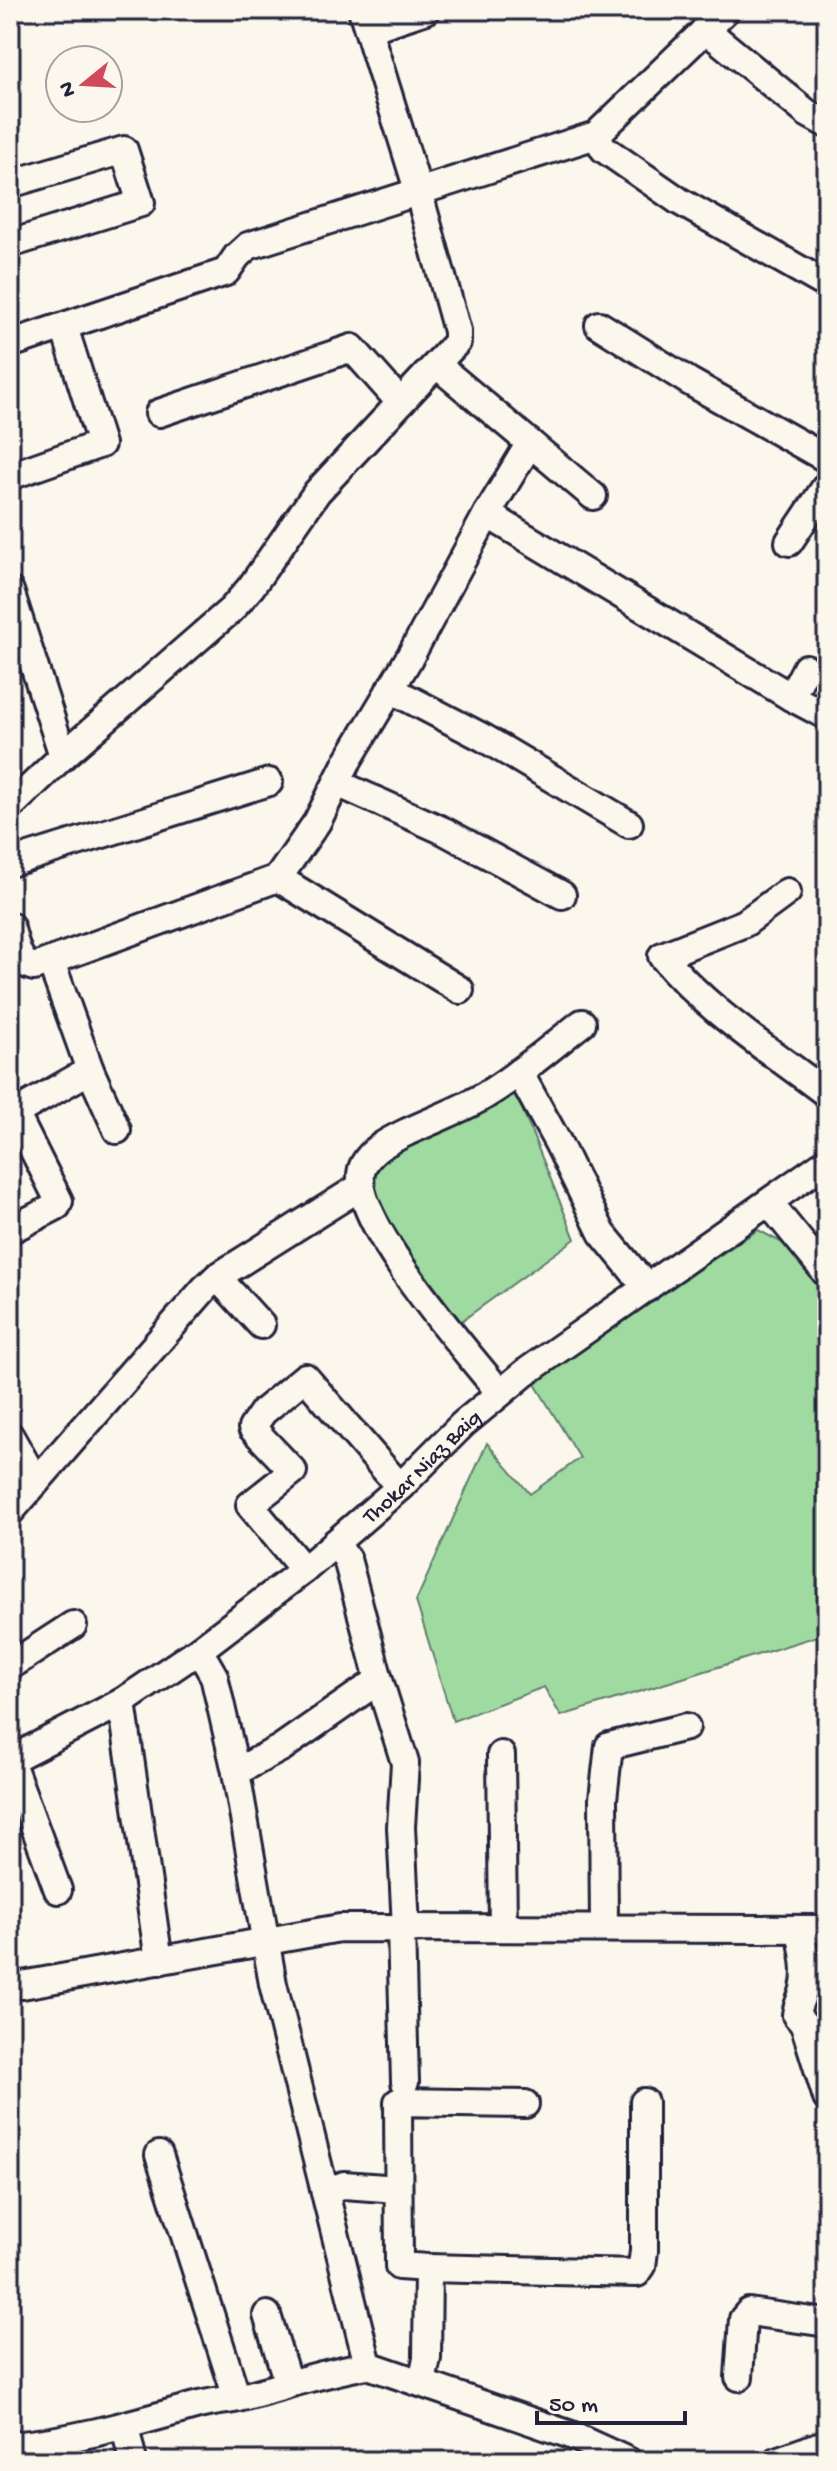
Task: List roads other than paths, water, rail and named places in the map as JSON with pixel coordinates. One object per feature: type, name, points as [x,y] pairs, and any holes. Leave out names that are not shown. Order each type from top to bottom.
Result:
[{"type":"street","points":[[10,807],[63,756],[232,609],[251,587],[317,492],[457,342],[457,331],[418,190],[366,20],[426,10]]},
{"type":"street","points":[[10,344],[226,272],[248,246],[596,135],[726,10]]},
{"type":"street","points":[[705,29],[807,113],[827,124]]},
{"type":"street","points":[[596,135],[604,149],[679,201],[827,285]]},
{"type":"street","points":[[10,184],[124,150],[141,203],[10,244]]},
{"type":"street","points":[[599,325],[690,382],[827,459]]},
{"type":"street","points":[[10,476],[101,444],[64,327]]},
{"type":"street","points":[[159,413],[352,348],[400,402]]},
{"type":"street","points":[[437,365],[593,496]]},
{"type":"street","points":[[10,926],[22,961],[34,967],[278,878],[317,822],[487,514],[530,443]]},
{"type":"street","points":[[789,542],[827,485]]},
{"type":"street","points":[[487,514],[827,716]]},
{"type":"street","points":[[10,591],[14,617],[63,756]]},
{"type":"street","points":[[791,697],[806,668]]},
{"type":"street","points":[[390,689],[484,738],[629,824]]},
{"type":"street","points":[[10,863],[269,782]]},
{"type":"street","points":[[337,783],[444,831],[562,895]]},
{"type":"street","points":[[278,878],[460,990]]},
{"type":"street","points":[[787,892],[745,923],[662,956],[678,975],[719,1010],[827,1094]]},
{"type":"street","points":[[51,962],[90,1070],[117,1130]]},
{"type":"street","points":[[500,1393],[402,1270],[373,1219],[360,1187],[362,1167],[386,1142],[484,1096],[582,1023]]},
{"type":"street","points":[[10,1230],[57,1206],[59,1201],[17,1112],[90,1070]]},
{"type":"street","points":[[519,1072],[602,1233],[647,1288]]},
{"type":"street","name":"Thokar Niaz Baig","points":[[10,1760],[122,1702],[199,1650],[304,1570],[400,1487],[463,1424],[526,1372],[827,1161]]},
{"type":"street","points":[[10,1512],[217,1277],[360,1187]]},
{"type":"street","points":[[769,1203],[827,1274]]},
{"type":"street","points":[[217,1277],[261,1325]]},
{"type":"street","points":[[304,1570],[250,1505],[293,1471],[252,1428],[263,1412],[305,1377],[400,1487]]},
{"type":"street","points":[[10,1436],[36,1482]]},
{"type":"street","points":[[335,1543],[347,1559],[405,1763],[401,1827],[405,2082]]},
{"type":"street","points":[[10,1666],[73,1625]]},
{"type":"street","points":[[199,1650],[214,1676],[236,1772],[273,1984],[368,2365]]},
{"type":"street","points":[[236,1772],[281,1748],[379,1680]]},
{"type":"street","points":[[122,1702],[159,1961]]},
{"type":"street","points":[[604,1928],[603,1799],[609,1746],[686,1727]]},
{"type":"street","points":[[501,1755],[503,1928]]},
{"type":"street","points":[[10,1760],[58,1890]]},
{"type":"street","points":[[22,1985],[340,1928],[827,1929]]},
{"type":"street","points":[[800,1929],[807,1970],[804,1994],[797,2005],[796,2015],[804,2024],[827,2098]]},
{"type":"street","points":[[525,2104],[398,2102],[399,2266],[637,2273],[642,2266],[644,2251],[644,2102]]},
{"type":"street","points":[[159,2155],[237,2398]]},
{"type":"street","points":[[326,2192],[344,2185],[398,2189]]},
{"type":"street","points":[[422,2382],[427,2358],[428,2268]]},
{"type":"street","points":[[739,2377],[743,2319],[749,2312],[827,2323]]},
{"type":"street","points":[[267,2315],[288,2383]]},
{"type":"street","points":[[10,2446],[50,2443],[125,2427],[199,2405],[368,2365],[571,2435],[628,2461]]},
{"type":"street","points":[[125,2427],[133,2461]]},
{"type":"street","points":[[776,2461],[827,2443]]}]
